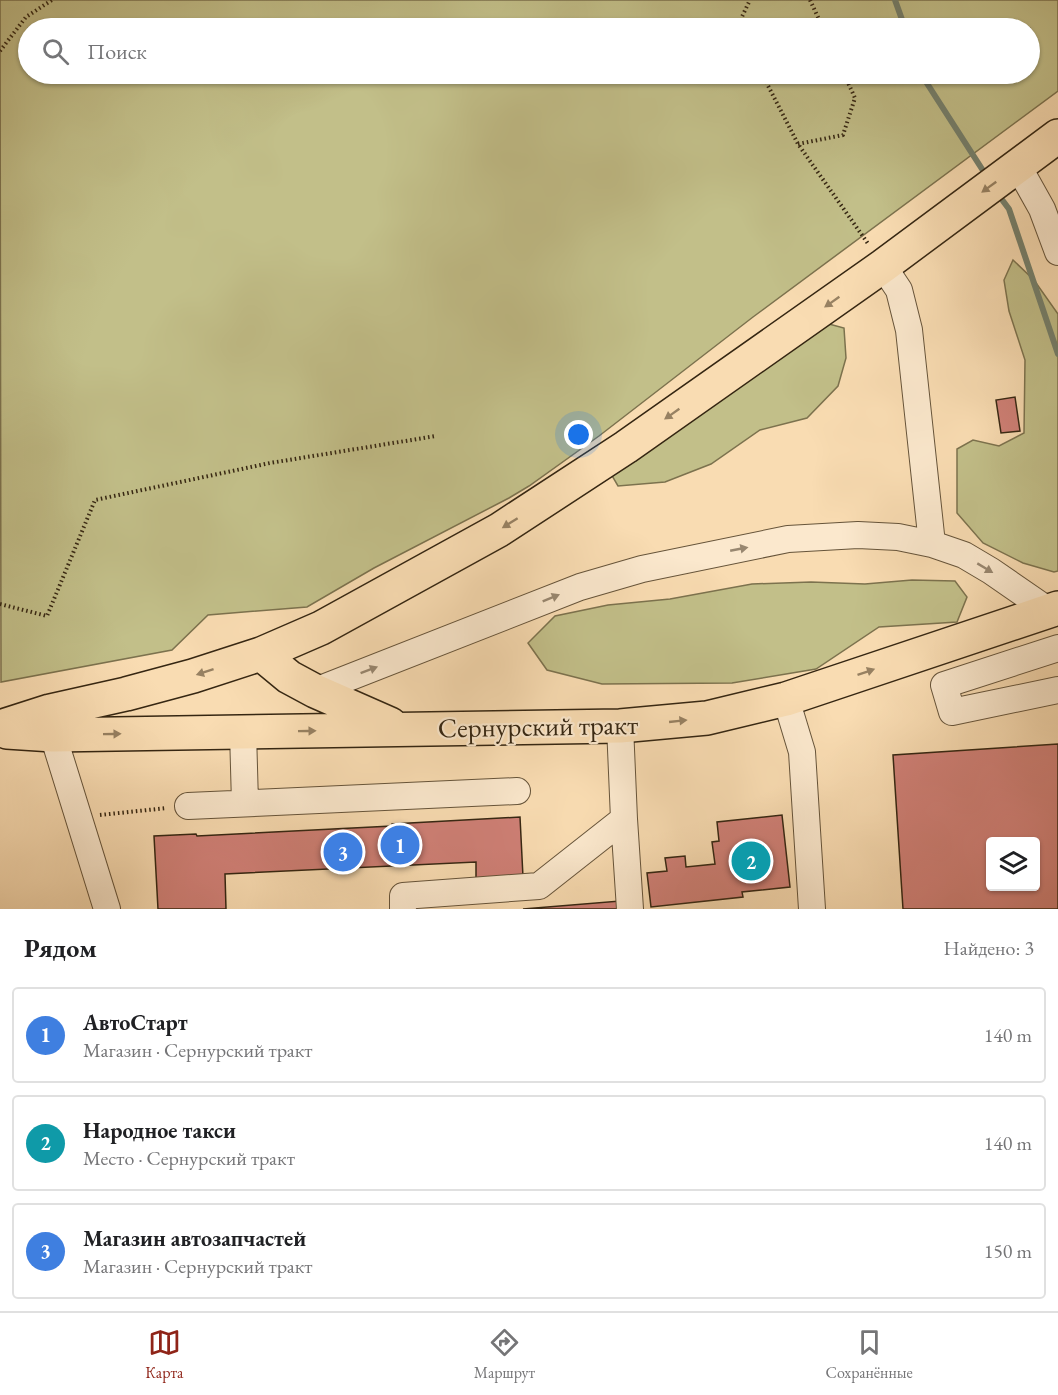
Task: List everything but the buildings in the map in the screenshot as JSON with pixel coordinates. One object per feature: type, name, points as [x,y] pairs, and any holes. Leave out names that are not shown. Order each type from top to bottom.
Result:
[{"type":"main road","points":[[0,729],[50,711],[193,676],[261,654],[341,617],[528,512],[626,447],[1043,151]]},
{"type":"main road","name":"Сернурский тракт","points":[[0,729],[53,735],[620,726],[707,718],[786,699],[1053,610]]},
{"type":"main road","points":[[261,654],[289,677],[315,692],[401,729]]},
{"type":"lane","points":[[1043,151],[1042,209],[1058,252]]},
{"type":"lane","points":[[883,266],[899,290],[909,330],[932,544]]},
{"type":"lane","points":[[315,692],[580,587],[642,569],[788,540],[858,535],[898,537],[932,544],[964,555],[1053,610]]},
{"type":"lane","points":[[1058,648],[944,685],[952,712],[1058,690]]},
{"type":"lane","points":[[786,699],[802,752],[812,909]]},
{"type":"lane","points":[[620,726],[630,909]]},
{"type":"lane","points":[[243,732],[244,803]]},
{"type":"lane","points":[[53,735],[107,909]]},
{"type":"lane","points":[[188,806],[517,791]]},
{"type":"lane","points":[[403,909],[403,896],[539,886],[624,819]]},
{"type":"path","points":[[25,18],[52,0]]},
{"type":"path","points":[[741,18],[750,0]]},
{"type":"path","points":[[810,0],[818,18]]},
{"type":"path","points":[[0,51],[18,27]]},
{"type":"path","points":[[767,84],[798,144],[883,266]]},
{"type":"path","points":[[798,144],[843,135],[855,98],[849,84]]},
{"type":"path","points":[[0,604],[47,616],[95,500],[270,463],[436,436]]},
{"type":"path","points":[[79,817],[188,806]]},
{"type":"shaded area","points":[[0,0],[1058,0],[1058,91],[753,317],[599,436],[509,498],[374,568],[307,607],[208,615],[172,650],[1,682]]},
{"type":"shaded area","points":[[1013,260],[1034,280],[1058,314],[1058,571],[1054,572],[1023,563],[983,543],[957,513],[957,449],[973,440],[999,446],[1024,433],[1025,360],[1009,311],[1004,280]]},
{"type":"shaded area","points":[[829,324],[844,328],[846,358],[838,386],[807,418],[760,430],[711,464],[665,482],[618,486],[611,474]]},
{"type":"shaded area","points":[[912,580],[955,581],[967,597],[957,622],[879,627],[816,669],[732,683],[602,684],[547,670],[528,643],[555,616],[608,605],[670,599],[752,584],[811,582],[865,584]]},
{"type":"waterway","points":[[895,0],[901,18]]},
{"type":"waterway","points":[[927,84],[982,169]]},
{"type":"waterway","points":[[1003,201],[1009,209],[1058,354]]},
{"type":"place","name":"АвтоСтарт","points":[[400,845]]},
{"type":"place","name":"Магазин автозапчастей","points":[[343,852]]},
{"type":"place","name":"Народное такси","points":[[751,861]]}]
